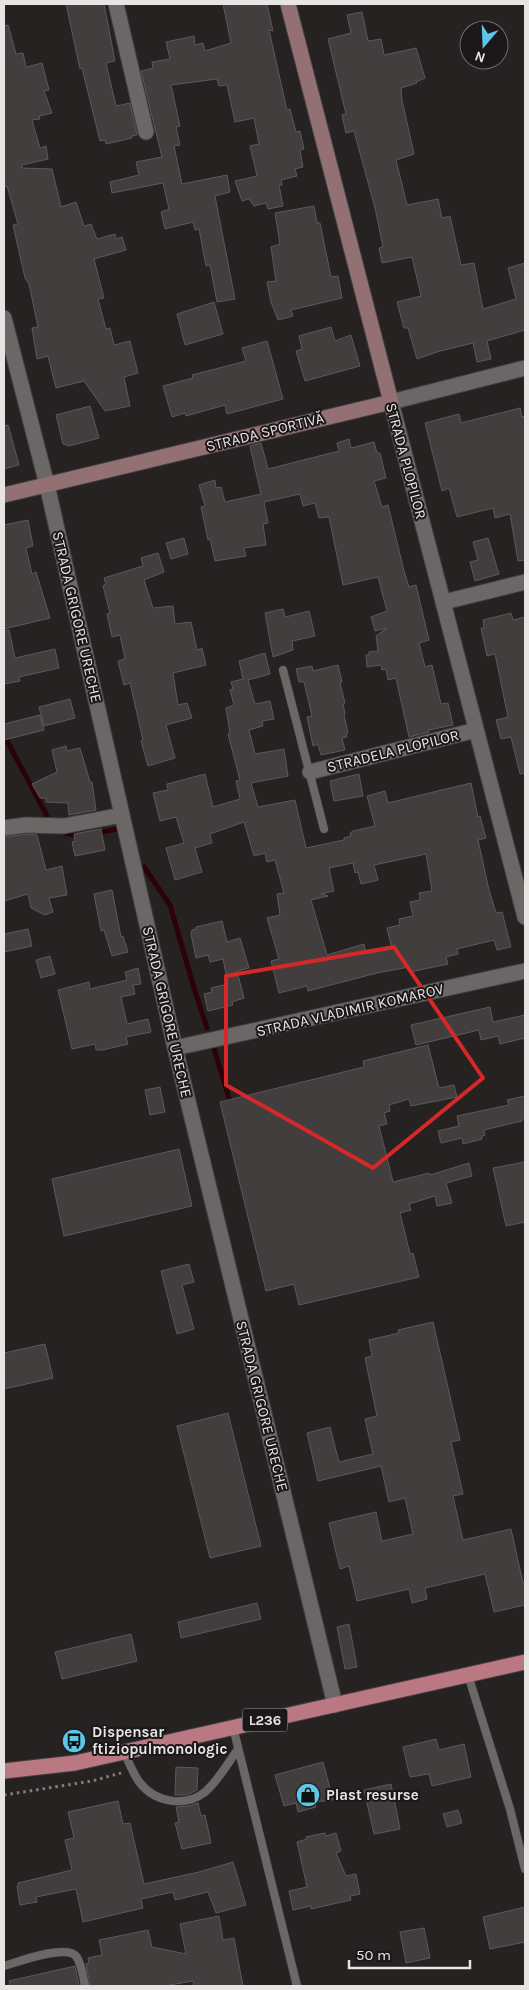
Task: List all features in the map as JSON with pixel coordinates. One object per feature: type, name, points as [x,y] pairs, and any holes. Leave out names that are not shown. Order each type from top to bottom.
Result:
[{"type":"main road","name":"L236","points":[[4,1771],[75,1763],[525,1662]]},
{"type":"street","points":[[116,4],[146,132]]},
{"type":"street","name":"STRADA PLOPILOR","points":[[288,4],[525,917]]},
{"type":"street","name":"STRADA GRIGORE URECHE","points":[[4,318],[47,485],[175,1048],[336,1705]]},
{"type":"street","name":"STRADA SPORTIVĂ","points":[[4,495],[525,368]]},
{"type":"street","points":[[444,602],[525,582]]},
{"type":"street","name":"STRADELA PLOPILOR","points":[[310,772],[476,730]]},
{"type":"street","points":[[4,828],[26,825],[64,826],[122,815]]},
{"type":"street","name":"STRADA VLADIMIR KOMAROV","points":[[175,1048],[525,971]]},
{"type":"lane","name":"STRADELA PLOPILOR","points":[[284,670],[324,829]]},
{"type":"lane","points":[[468,1675],[510,1810],[525,1869]]},
{"type":"lane","points":[[233,1727],[297,1986]]},
{"type":"lane","points":[[124,1752],[138,1781],[147,1791],[157,1797],[178,1802],[206,1791],[238,1749]]},
{"type":"lane","points":[[4,1966],[58,1951],[68,1951],[75,1956],[81,1968],[85,1986]]},
{"type":"highlighted area","points":[[394,947],[483,1078],[373,1168],[226,1085],[226,976]]},
{"type":"building","points":[[66,4],[104,4],[115,61],[106,63],[116,106],[130,103],[137,135],[132,136],[132,138],[106,144],[105,140],[100,141],[82,68],[80,69]]},
{"type":"building","points":[[223,4],[267,4],[273,31],[269,30],[287,110],[290,109],[296,132],[300,131],[304,149],[300,150],[303,167],[295,169],[297,176],[281,180],[282,185],[279,185],[283,206],[268,209],[266,203],[254,206],[249,199],[242,201],[235,181],[257,176],[250,146],[259,144],[254,118],[235,122],[227,85],[219,86],[217,79],[171,85],[180,126],[176,127],[180,145],[174,146],[182,184],[227,175],[230,192],[215,196],[235,299],[217,302],[210,265],[206,266],[199,229],[195,230],[193,222],[165,229],[161,212],[169,209],[163,183],[112,193],[110,182],[139,175],[136,162],[162,157],[141,71],[153,68],[152,62],[170,59],[166,42],[194,36],[195,45],[203,43],[205,51],[231,43]]},
{"type":"building","points":[[362,12],[368,41],[381,39],[384,55],[416,48],[425,78],[417,83],[401,88],[414,154],[396,160],[407,205],[438,199],[442,218],[450,216],[461,265],[474,263],[483,309],[516,299],[508,268],[525,263],[525,330],[487,341],[491,359],[477,362],[473,343],[417,359],[408,328],[404,328],[397,302],[421,296],[412,257],[382,263],[379,248],[383,247],[375,208],[354,131],[346,133],[342,115],[346,114],[328,39],[351,33],[347,15]]},
{"type":"building","points":[[8,25],[16,54],[23,53],[26,67],[42,63],[49,90],[44,91],[52,113],[39,116],[40,119],[32,120],[40,148],[46,146],[48,159],[22,165],[22,168],[52,169],[61,207],[76,202],[84,226],[91,224],[97,239],[115,234],[116,239],[122,237],[126,250],[94,259],[104,298],[98,299],[106,329],[110,328],[114,345],[130,341],[138,373],[124,377],[130,406],[105,411],[84,381],[56,388],[48,356],[37,359],[32,328],[38,327],[13,225],[18,224],[7,186],[4,187],[4,26]]},
{"type":"building","points":[[314,206],[317,223],[320,223],[331,277],[338,276],[342,298],[291,310],[293,316],[278,320],[271,302],[267,282],[276,281],[271,247],[280,244],[275,213]]},
{"type":"building","points":[[214,302],[223,334],[185,345],[177,314]]},
{"type":"building","points":[[331,327],[335,341],[351,335],[360,366],[305,381],[296,351],[302,349],[299,336]]},
{"type":"building","points":[[267,341],[283,399],[227,414],[225,405],[186,416],[185,413],[172,417],[163,386],[193,378],[192,375],[246,361],[242,348]]},
{"type":"building","points":[[90,406],[99,438],[69,446],[63,444],[56,415]]},
{"type":"building","points":[[520,408],[522,417],[525,416],[525,560],[518,561],[510,514],[495,518],[493,508],[457,517],[449,488],[442,491],[425,423],[459,414],[461,423]]},
{"type":"building","points":[[8,425],[19,465],[4,469],[4,426]]},
{"type":"building","points":[[349,439],[351,448],[374,442],[377,453],[380,453],[386,478],[374,481],[382,507],[388,505],[409,587],[416,585],[429,640],[419,643],[425,667],[432,665],[441,704],[448,703],[453,725],[409,737],[396,678],[388,680],[386,669],[382,670],[381,665],[367,667],[366,655],[369,655],[369,652],[378,651],[376,636],[387,628],[375,631],[371,617],[387,611],[378,577],[343,585],[329,517],[319,518],[315,503],[303,506],[300,494],[264,502],[268,523],[263,524],[266,545],[244,548],[246,556],[215,561],[210,539],[208,540],[201,507],[205,506],[199,485],[215,480],[216,488],[221,487],[225,502],[261,494],[250,446],[261,443],[268,469],[339,451],[337,443]]},
{"type":"building","points":[[28,520],[33,546],[26,548],[32,574],[36,572],[50,618],[4,629],[4,525]]},
{"type":"building","points":[[184,538],[188,554],[171,559],[166,543]]},
{"type":"building","points":[[488,538],[499,574],[475,581],[470,562],[478,560],[473,542]]},
{"type":"building","points":[[158,553],[164,572],[144,580],[153,608],[173,606],[175,624],[191,622],[197,650],[202,648],[206,665],[173,673],[178,705],[187,703],[192,718],[166,725],[175,758],[148,766],[141,741],[143,740],[130,683],[124,685],[118,661],[125,659],[120,635],[112,637],[107,614],[110,613],[103,586],[106,584],[104,578],[143,566],[141,558]]},
{"type":"building","points":[[283,609],[285,617],[309,611],[315,636],[292,641],[293,650],[273,657],[265,613]]},
{"type":"building","points":[[511,613],[513,620],[525,617],[525,773],[520,774],[511,737],[501,739],[496,720],[508,717],[495,654],[487,656],[481,628],[484,628],[483,620]]},
{"type":"building","points":[[9,630],[15,658],[55,649],[59,668],[19,677],[20,681],[4,684],[4,631]]},
{"type":"building","points":[[265,653],[270,674],[248,680],[255,704],[270,701],[274,719],[262,721],[263,726],[249,730],[255,754],[284,749],[288,776],[251,783],[258,807],[295,800],[306,848],[344,840],[344,838],[351,836],[350,833],[353,831],[375,826],[367,796],[385,791],[388,803],[471,783],[478,817],[480,816],[486,838],[478,840],[489,890],[496,913],[502,912],[511,947],[497,950],[494,940],[457,949],[458,954],[446,957],[448,964],[410,972],[409,967],[377,973],[308,991],[307,986],[279,993],[271,961],[279,959],[267,918],[280,915],[277,894],[284,893],[275,860],[267,862],[265,853],[254,856],[244,822],[210,834],[212,843],[195,848],[202,872],[175,880],[166,848],[184,843],[176,817],[160,821],[153,793],[168,790],[167,784],[205,774],[213,807],[240,799],[236,781],[240,780],[228,734],[230,733],[226,708],[234,705],[230,690],[233,689],[231,682],[243,679],[239,661]],"holes":[[[426,854],[432,891],[419,893],[420,900],[410,902],[413,916],[399,919],[400,925],[387,928],[392,949],[366,954],[364,944],[327,955],[311,900],[328,896],[321,894],[334,891],[329,868],[353,863],[355,873],[358,872],[361,884],[378,880],[374,865]]]},
{"type":"building","points":[[338,665],[348,733],[346,733],[347,737],[342,738],[345,750],[321,755],[318,744],[313,746],[307,717],[312,716],[304,682],[299,682],[296,669],[312,666],[313,671]]},
{"type":"building","points":[[70,699],[75,718],[44,726],[39,707]]},
{"type":"building","points":[[40,715],[44,730],[4,740],[4,724]]},
{"type":"building","points":[[66,746],[67,751],[80,748],[90,782],[92,782],[96,810],[69,815],[68,803],[46,802],[46,798],[40,798],[32,784],[57,772],[52,750]]},
{"type":"building","points":[[359,774],[363,796],[334,801],[330,781]]},
{"type":"building","points":[[101,829],[105,850],[75,856],[72,842],[75,841],[74,834]]},
{"type":"building","points":[[27,834],[37,835],[46,870],[62,866],[67,895],[49,898],[53,912],[45,915],[31,908],[28,894],[4,901],[4,837]]},
{"type":"building","points":[[112,890],[121,937],[123,936],[128,952],[112,956],[104,930],[101,931],[94,894]]},
{"type":"building","points":[[222,921],[227,942],[240,938],[249,968],[237,971],[244,998],[232,1002],[233,1005],[208,1011],[204,994],[212,992],[211,988],[228,984],[223,959],[210,962],[208,955],[196,958],[191,934],[192,930],[196,929],[196,927]]},
{"type":"building","points":[[28,929],[32,946],[4,952],[4,934]]},
{"type":"building","points":[[50,956],[55,974],[41,978],[36,960]]},
{"type":"building","points":[[138,968],[141,984],[133,985],[135,994],[121,997],[127,1024],[148,1019],[151,1032],[126,1037],[128,1044],[103,1050],[96,1050],[95,1044],[72,1049],[58,990],[89,982],[90,989],[127,980],[125,972]]},
{"type":"building","points":[[490,1007],[493,1022],[525,1015],[525,1038],[500,1044],[498,1036],[481,1040],[479,1030],[416,1045],[411,1025]]},
{"type":"building","points":[[428,1045],[439,1088],[454,1085],[457,1097],[411,1106],[409,1099],[389,1105],[390,1111],[384,1113],[387,1124],[379,1126],[393,1182],[429,1173],[430,1175],[469,1163],[472,1176],[446,1183],[452,1203],[437,1206],[435,1196],[409,1204],[411,1210],[400,1213],[410,1254],[413,1253],[419,1277],[299,1305],[294,1284],[266,1291],[220,1102],[364,1067],[363,1061]]},
{"type":"building","points":[[160,1087],[165,1112],[150,1115],[145,1090]]},
{"type":"building","points":[[525,1096],[525,1118],[522,1121],[484,1130],[485,1135],[482,1136],[482,1139],[463,1144],[462,1138],[441,1143],[438,1131],[459,1126],[457,1116],[509,1105],[507,1100]]},
{"type":"building","points":[[179,1149],[192,1206],[64,1236],[52,1179]]},
{"type":"building","points":[[525,1162],[525,1222],[506,1226],[493,1168]]},
{"type":"building","points":[[189,1264],[194,1282],[182,1285],[194,1329],[177,1334],[161,1271]]},
{"type":"building","points":[[433,1322],[460,1440],[451,1442],[463,1494],[453,1496],[463,1540],[511,1529],[523,1583],[525,1583],[525,1605],[494,1612],[485,1574],[425,1588],[427,1599],[412,1603],[409,1589],[357,1601],[349,1566],[340,1569],[329,1523],[376,1512],[382,1541],[413,1534],[405,1498],[389,1502],[381,1466],[318,1481],[307,1433],[330,1427],[339,1462],[373,1454],[365,1419],[377,1416],[365,1358],[372,1356],[369,1340],[399,1333],[398,1330]]},
{"type":"building","points":[[45,1344],[53,1378],[4,1389],[4,1353]]},
{"type":"building","points":[[228,1413],[261,1546],[210,1558],[177,1426]]},
{"type":"building","points":[[257,1603],[261,1619],[181,1638],[178,1622]]},
{"type":"building","points":[[349,1624],[357,1667],[345,1669],[337,1627]]},
{"type":"building","points":[[131,1634],[137,1661],[62,1679],[55,1652]]},
{"type":"building","points":[[436,1739],[439,1750],[464,1744],[471,1777],[432,1786],[429,1774],[410,1777],[403,1747]]},
{"type":"building","points":[[323,1762],[333,1800],[315,1802],[316,1807],[298,1812],[296,1803],[284,1806],[275,1775]]},
{"type":"building","points":[[176,1767],[198,1768],[197,1790],[187,1795],[175,1795]]},
{"type":"building","points":[[391,1784],[400,1829],[374,1834],[364,1790]]},
{"type":"building","points":[[118,1801],[123,1824],[130,1823],[144,1884],[199,1872],[233,1862],[246,1905],[216,1913],[208,1892],[175,1900],[173,1892],[141,1899],[143,1908],[83,1922],[76,1889],[36,1897],[37,1902],[20,1905],[18,1883],[72,1870],[65,1840],[74,1838],[68,1812]]},
{"type":"building","points":[[198,1803],[201,1816],[205,1815],[211,1843],[182,1849],[175,1823],[179,1822],[176,1807]]},
{"type":"building","points":[[458,1810],[462,1823],[447,1827],[443,1814]]},
{"type":"building","points":[[325,1833],[326,1836],[336,1833],[341,1851],[336,1853],[346,1876],[356,1874],[360,1894],[350,1896],[351,1900],[311,1909],[311,1906],[293,1910],[289,1891],[307,1887],[297,1842],[307,1839],[306,1837]]},
{"type":"building","points":[[525,1907],[525,1942],[490,1949],[483,1917]]},
{"type":"building","points":[[219,1916],[223,1940],[234,1938],[243,1986],[194,1986],[193,1981],[164,1986],[90,1986],[86,1964],[89,1963],[88,1958],[102,1955],[99,1940],[148,1930],[152,1947],[186,1954],[180,1924]]},
{"type":"building","points":[[424,1928],[430,1958],[406,1963],[400,1932]]},
{"type":"building","points":[[75,1966],[79,1986],[10,1986],[9,1981]]},
{"type":"waterway","points":[[4,735],[47,816]]},
{"type":"waterway","points":[[96,833],[118,829]]},
{"type":"waterway","points":[[64,833],[81,836]]},
{"type":"waterway","points":[[144,867],[170,905],[207,1028]]},
{"type":"waterway","points":[[212,1042],[231,1105]]},
{"type":"place","name":"Dispensar ftiziopulmonologic","points":[[74,1741]]},
{"type":"place","name":"Plast resurse","points":[[308,1795]]}]
